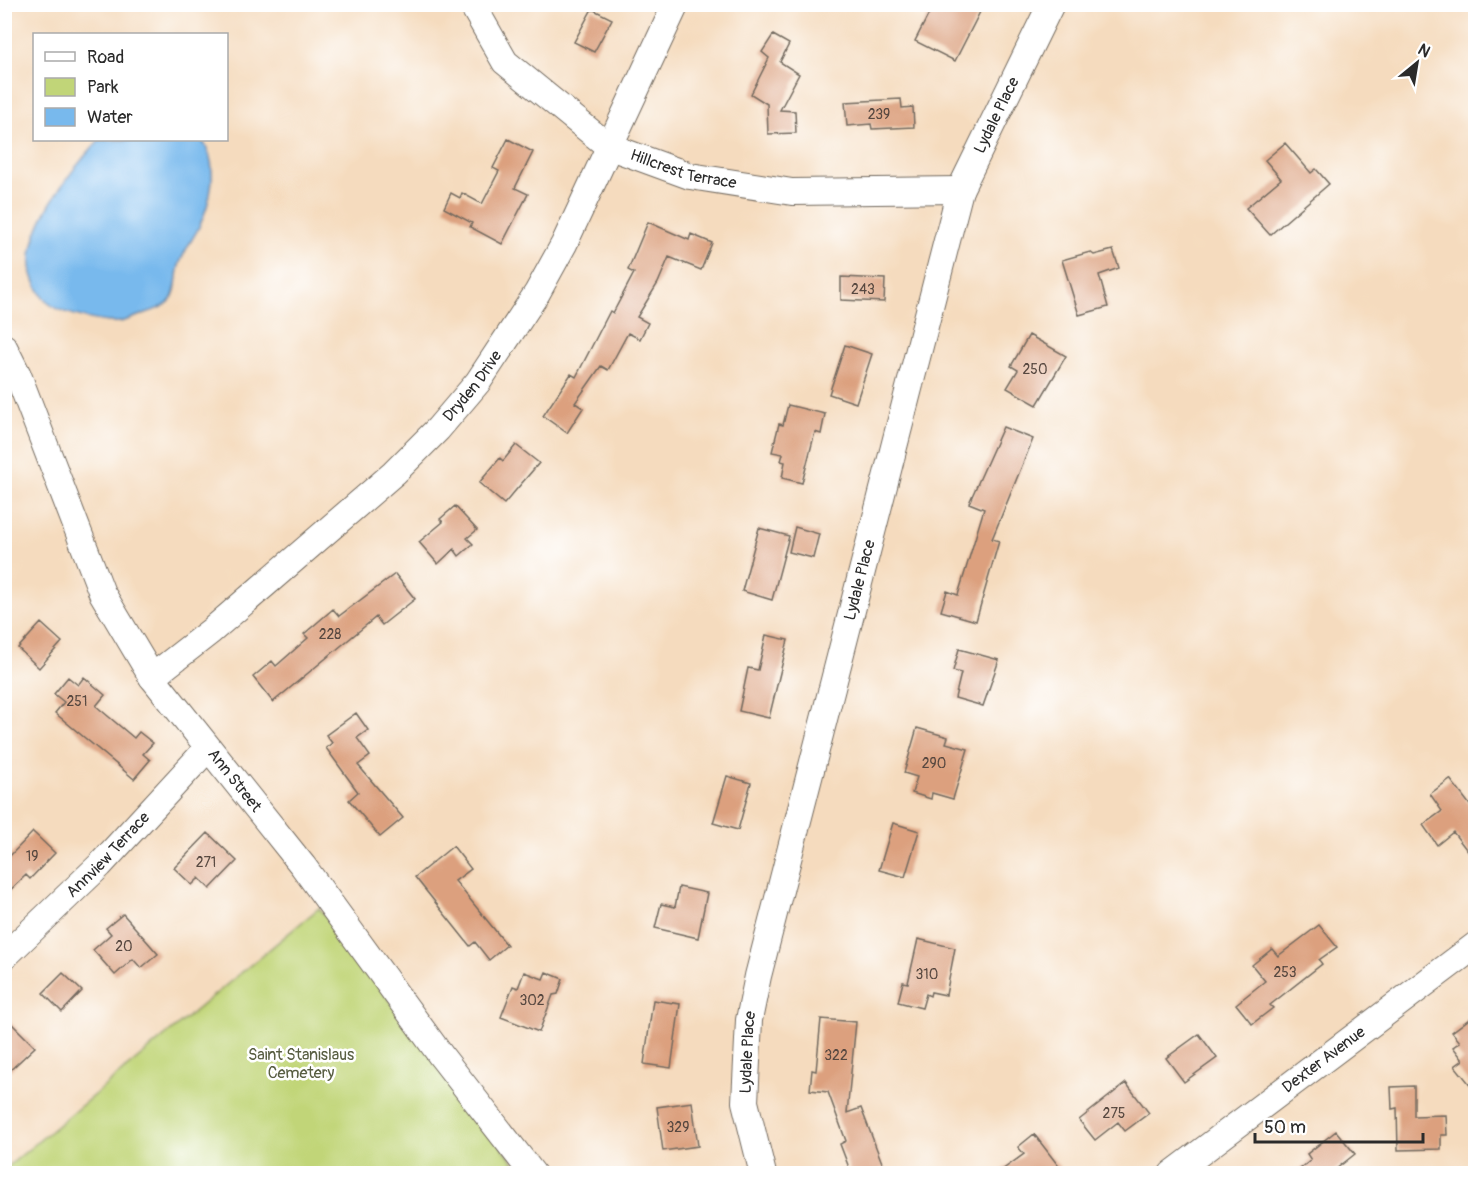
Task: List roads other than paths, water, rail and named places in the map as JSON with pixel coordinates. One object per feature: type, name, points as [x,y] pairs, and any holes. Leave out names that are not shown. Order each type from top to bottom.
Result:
[{"type":"street","name":"Hillcrest Terrace","points":[[472,4],[505,62],[608,146],[690,176],[792,192],[960,190]]},
{"type":"street","name":"Dryden Drive","points":[[152,677],[212,632],[394,473],[438,429],[478,382],[537,293],[564,244],[676,4]]},
{"type":"street","name":"Lydale Place","points":[[763,1173],[745,1102],[749,1020],[758,976],[960,190],[1051,4]]},
{"type":"street","name":"Ann Street","points":[[4,347],[18,375],[102,593],[152,677],[207,749],[303,866],[442,1057],[533,1173]]},
{"type":"street","name":"Annview Terrace","points":[[4,957],[100,865],[207,749]]},
{"type":"street","name":"Dexter Avenue","points":[[1172,1173],[1476,945]]},
{"type":"water","points":[[98,141],[203,141],[211,160],[210,196],[203,219],[181,260],[175,290],[168,303],[130,319],[113,322],[74,315],[51,305],[41,295],[32,274],[31,257],[34,239],[52,202],[76,167]]},
{"type":"park label","name":"Saint Stanislaus Cemetery","points":[[301,1064]]}]
